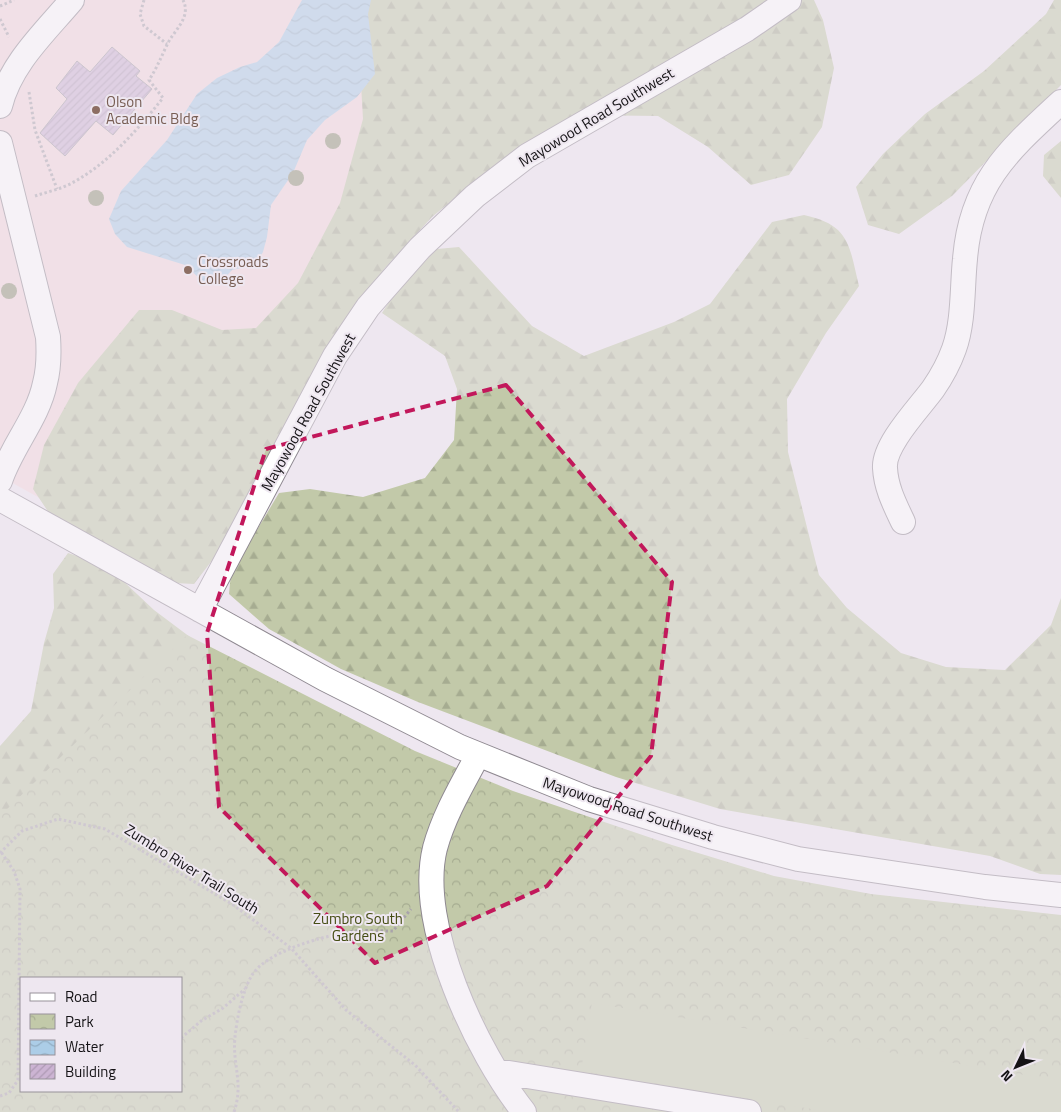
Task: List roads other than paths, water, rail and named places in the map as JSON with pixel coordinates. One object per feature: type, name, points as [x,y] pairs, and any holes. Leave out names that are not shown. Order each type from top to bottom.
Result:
[{"type":"street","points":[[0,106],[3,94],[21,60],[72,0]]},
{"type":"street","name":"Mayowood Road Southwest","points":[[200,610],[335,356],[368,307],[420,248],[475,196],[527,156],[747,29],[789,0]]},
{"type":"street","points":[[903,522],[890,493],[884,466],[896,434],[947,367],[958,338],[965,251],[973,211],[993,172],[1031,130],[1061,102]]},
{"type":"street","points":[[0,143],[48,337],[49,356],[45,384],[36,408],[6,463],[0,481]]},
{"type":"street","name":"Mayowood Road Southwest","points":[[0,499],[325,679],[478,755],[589,799],[713,837],[798,859],[985,887],[1061,895]]},
{"type":"street","points":[[478,755],[448,812],[435,849],[432,882],[434,914],[442,948],[470,1021],[496,1071],[524,1112]]},
{"type":"street","points":[[496,1071],[749,1112]]},
{"type":"water","points":[[302,0],[371,0],[368,14],[375,74],[357,97],[325,120],[307,140],[293,173],[271,205],[263,252],[255,265],[232,270],[221,282],[210,285],[200,279],[185,265],[127,247],[115,234],[109,219],[121,191],[167,140],[197,94],[217,78],[240,67],[257,62],[279,42]]},
{"type":"place","name":"Olson Academic Bldg","points":[[96,110]]},
{"type":"place","name":"Crossroads College","points":[[188,270]]},
{"type":"park label","name":"Zumbro South Gardens","points":[[358,926]]}]
